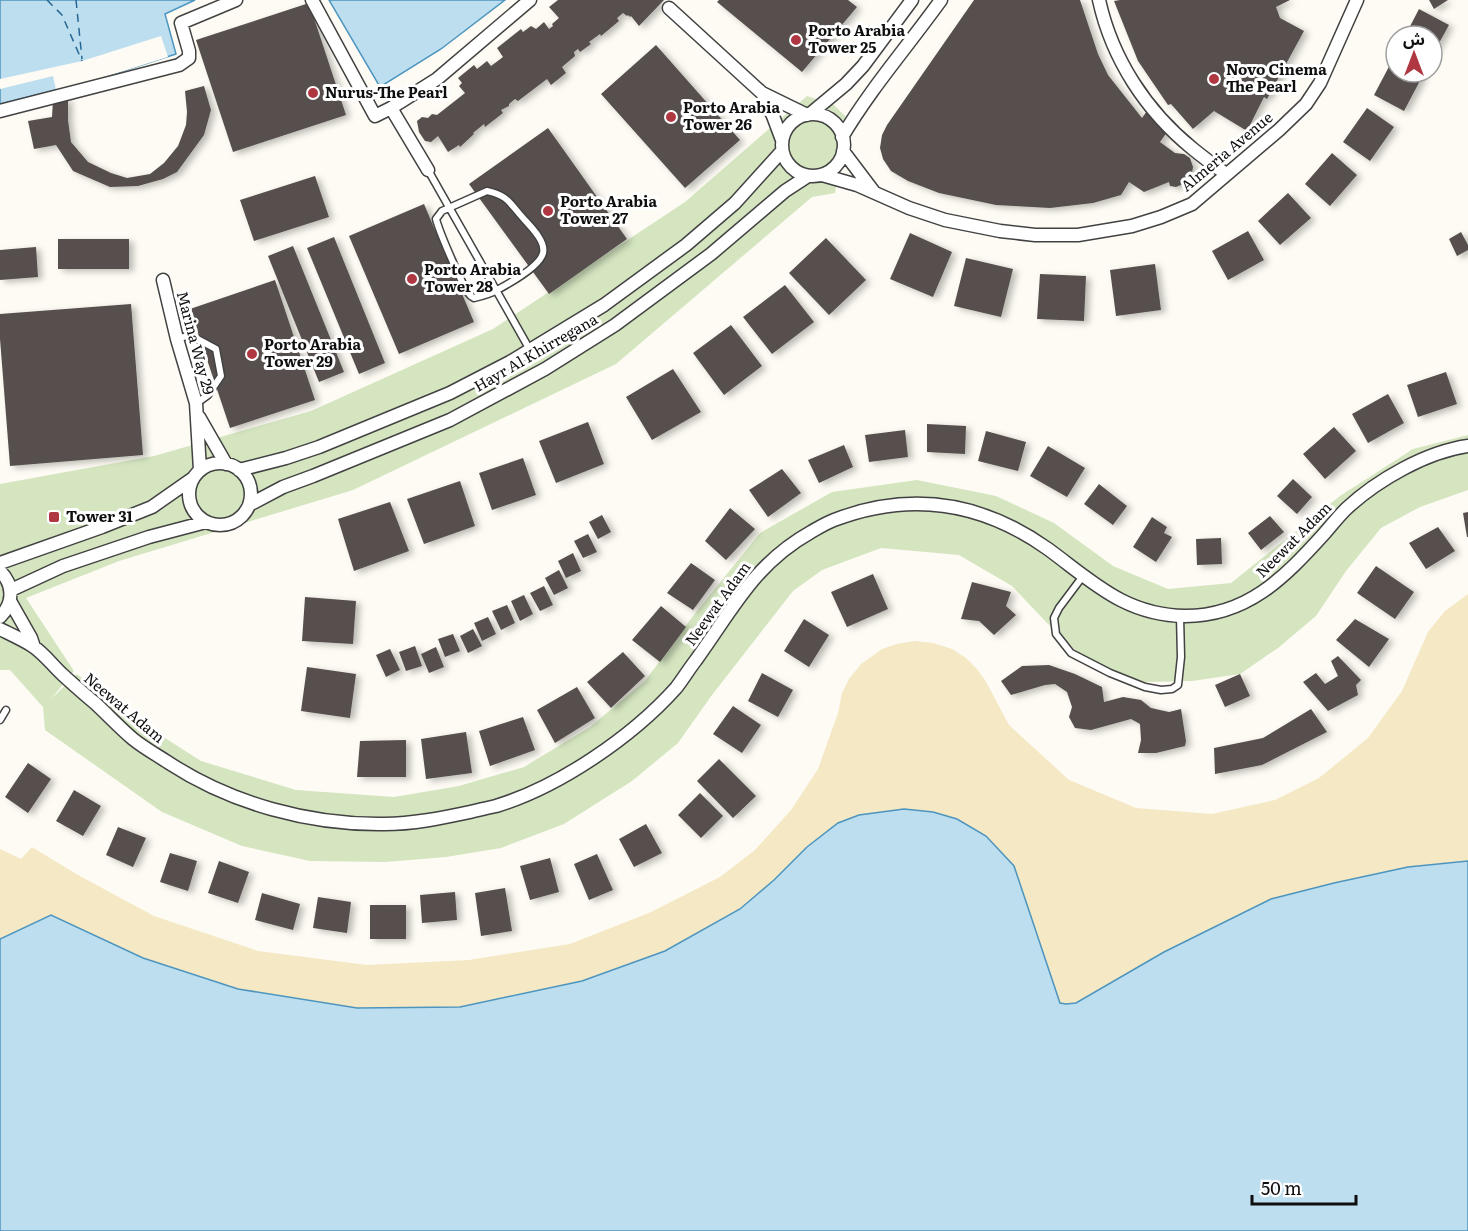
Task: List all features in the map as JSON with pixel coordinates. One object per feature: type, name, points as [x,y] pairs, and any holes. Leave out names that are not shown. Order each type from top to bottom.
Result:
[{"type":"street","points":[[0,111],[179,65],[189,58],[181,23],[236,0]]},
{"type":"street","points":[[312,0],[375,116],[437,79],[530,0]]},
{"type":"street","points":[[809,115],[830,99],[863,66],[912,0]]},
{"type":"street","points":[[842,137],[865,100],[941,0]]},
{"type":"street","points":[[1099,0],[1112,42],[1141,95],[1192,149],[1226,174]]},
{"type":"street","name":"Almeria Avenue","points":[[822,175],[857,185],[909,208],[945,220],[1000,231],[1035,235],[1078,235],[1132,226],[1161,217],[1192,204],[1306,104],[1320,83],[1357,0]]},
{"type":"street","points":[[672,4],[762,93],[809,115]]},
{"type":"street","points":[[762,93],[773,116],[782,146],[789,166],[808,176],[822,175],[836,166],[843,151],[842,137],[837,126],[828,118],[816,114],[797,118],[789,126],[782,146]]},
{"type":"street","points":[[391,108],[428,170]]},
{"type":"street","name":"Hayr Al Khirregana","points":[[239,470],[286,458],[371,426],[450,393],[531,350],[604,305],[686,245],[735,203],[782,146]]},
{"type":"street","name":"Almeria Avenue","points":[[843,151],[875,193]]},
{"type":"street","name":"Hayr Al Khirregana","points":[[249,505],[283,487],[450,420],[544,369],[615,325],[711,254],[786,191],[808,176]]},
{"type":"street","name":"Marina Way 29","points":[[163,280],[197,408],[226,464]]},
{"type":"street","name":"Marina Way 29","points":[[196,475],[197,408]]},
{"type":"street","name":"Neewat Adam","points":[[0,629],[34,647],[136,741],[215,789],[256,804],[306,817],[348,823],[387,824],[441,818],[496,806],[536,790],[563,776],[618,741],[677,687],[760,570],[791,543],[831,521],[880,506],[912,504],[951,506],[984,514],[1014,527],[1115,598],[1146,611],[1180,616],[1208,615],[1233,608],[1260,594],[1287,573],[1347,509],[1380,483],[1418,462],[1456,447],[1468,446]]},
{"type":"street","points":[[0,563],[152,507],[208,465],[217,463],[239,470],[246,477],[251,496],[244,514],[236,521],[226,525],[216,525],[206,522],[196,514],[190,504],[189,491],[196,475]]},
{"type":"street","points":[[0,617],[8,608],[11,596],[63,566],[148,537],[206,522]]},
{"type":"street","name":"Neewat Adam","points":[[0,571],[9,583],[11,596],[32,638],[34,647]]},
{"type":"lane","points":[[428,170],[531,350]]},
{"type":"lane","points":[[487,191],[505,197],[538,237],[543,247],[543,254],[538,263],[497,290],[474,298],[466,288],[436,219],[442,211],[449,207],[487,191]]},
{"type":"lane","points":[[177,339],[190,335],[216,349],[222,376],[197,408]]},
{"type":"lane","points":[[1083,576],[1054,618],[1056,634],[1071,653],[1110,673],[1144,687],[1161,690],[1172,689],[1178,685],[1181,657],[1180,616]]},
{"type":"lane","points":[[0,720],[6,710]]},
{"type":"green space","points":[[807,96],[834,105],[848,119],[835,193],[812,197],[616,364],[353,490],[119,561],[26,598],[74,671],[51,699],[77,674],[118,708],[201,761],[296,790],[394,797],[459,786],[524,767],[590,727],[645,681],[693,616],[760,533],[832,492],[917,480],[996,496],[1054,523],[1113,566],[1168,589],[1231,583],[1340,496],[1413,449],[1468,435],[1468,490],[1420,507],[1381,528],[1346,571],[1316,616],[1278,648],[1240,674],[1192,681],[1145,682],[1087,661],[1012,586],[959,555],[881,548],[822,570],[793,591],[712,695],[678,743],[632,781],[564,824],[501,848],[446,857],[385,862],[310,861],[242,846],[162,812],[45,730],[43,707],[10,670],[0,670],[0,484],[154,456],[311,411],[493,329],[685,202]]},
{"type":"sand","points":[[1468,594],[1468,861],[1408,867],[1271,899],[1164,952],[1076,1003],[1060,1003],[1014,866],[774,880],[740,909],[665,951],[582,981],[460,1007],[357,1008],[238,989],[143,958],[51,915],[0,939],[0,849],[21,859],[32,847],[154,916],[258,951],[367,965],[469,960],[570,944],[649,913],[720,877],[755,850],[791,810],[818,769],[838,713],[842,693],[849,679],[861,664],[882,649],[915,641],[933,643],[952,649],[966,658],[985,680],[1009,725],[1069,780],[1136,808],[1212,814],[1275,800],[1319,778],[1368,738],[1402,691],[1428,632],[1445,611]]},
{"type":"water","points":[[0,0],[195,0],[165,14],[176,54],[92,81],[0,104]]},
{"type":"water","points":[[329,0],[505,0],[441,49],[380,87]]},
{"type":"water","points":[[904,809],[933,812],[957,819],[986,836],[1014,866],[1060,1003],[1066,1004],[1076,1003],[1164,952],[1271,899],[1408,867],[1468,861],[1468,1231],[0,1231],[0,939],[51,915],[143,958],[238,989],[357,1008],[460,1007],[582,981],[665,951],[740,909],[774,880],[807,847],[838,823],[859,815]]},
{"type":"pier","points":[[161,36],[168,57],[56,90],[53,76],[0,89],[0,79],[82,61]]},
{"type":"building","points":[[558,0],[664,0],[639,26],[631,16],[623,13],[617,18],[619,21],[601,36],[600,34],[589,42],[591,44],[580,52],[578,49],[574,52],[575,56],[562,67],[566,73],[551,85],[547,79],[518,101],[515,99],[501,110],[503,113],[485,127],[484,124],[460,147],[459,145],[448,152],[438,136],[431,142],[425,141],[419,132],[417,121],[422,117],[428,118],[432,114],[437,115],[465,93],[459,86],[462,83],[458,78],[474,65],[477,69],[487,61],[491,66],[503,57],[497,48],[521,29],[523,32],[531,26],[536,29],[544,22],[549,29],[553,26],[552,24],[559,18],[549,7]]},
{"type":"building","name":"Porto Arabia Tower 25","points":[[719,0],[848,0],[857,7],[802,72],[717,2]]},
{"type":"building","points":[[974,0],[1080,0],[1098,54],[1108,75],[1142,118],[1147,111],[1167,132],[1160,142],[1175,153],[1184,154],[1190,158],[1193,167],[1186,183],[1176,187],[1170,186],[1169,182],[1144,192],[1129,182],[1121,195],[1093,203],[1050,208],[996,205],[939,193],[908,181],[891,171],[883,159],[880,148],[882,135]]},
{"type":"building","name":"Novo Cinema The Pearl","points":[[1290,0],[1276,7],[1280,18],[1304,31],[1267,99],[1264,97],[1247,131],[1214,111],[1193,129],[1171,104],[1168,105],[1138,61],[1114,1]]},
{"type":"building","points":[[1429,0],[1448,0],[1434,9]]},
{"type":"building","points":[[309,3],[346,115],[233,152],[196,40]]},
{"type":"building","points":[[1419,9],[1449,25],[1444,34],[1444,24],[1411,24]]},
{"type":"building","name":"Porto Arabia Tower 26","points":[[656,45],[740,140],[685,188],[601,94]]},
{"type":"building","points":[[1384,76],[1384,84],[1418,84],[1404,111],[1374,95]]},
{"type":"building","points":[[204,86],[211,110],[204,135],[177,172],[163,179],[138,186],[110,187],[73,171],[56,145],[34,149],[28,121],[52,117],[53,99],[68,99],[71,142],[88,162],[127,178],[150,174],[164,163],[178,146],[186,125],[185,91]]},
{"type":"building","points":[[1367,108],[1394,127],[1370,161],[1343,142]]},
{"type":"building","name":"Porto Arabia Tower 27","points":[[548,128],[627,239],[549,294],[469,184]]},
{"type":"building","points":[[1332,153],[1357,175],[1330,206],[1305,184]]},
{"type":"building","points":[[315,176],[329,217],[254,241],[240,200]]},
{"type":"building","points":[[1288,193],[1311,218],[1280,245],[1258,221]]},
{"type":"building","name":"Porto Arabia Tower 28","points":[[424,204],[474,322],[399,354],[349,236]]},
{"type":"building","points":[[1248,231],[1264,260],[1228,280],[1212,251]]},
{"type":"building","points":[[1461,232],[1468,245],[1468,250],[1457,256],[1449,239]]},
{"type":"building","points":[[910,233],[952,252],[933,297],[890,279]]},
{"type":"building","points":[[334,237],[385,363],[359,374],[307,248]]},
{"type":"building","points":[[826,238],[866,280],[829,315],[789,273]]},
{"type":"building","points":[[58,239],[129,239],[129,269],[58,269]]},
{"type":"building","points":[[293,246],[344,372],[319,382],[268,256]]},
{"type":"building","points":[[36,247],[38,277],[0,280],[0,250]]},
{"type":"building","points":[[966,258],[1013,269],[1001,317],[954,306]]},
{"type":"building","points":[[1155,264],[1161,310],[1116,316],[1110,270]]},
{"type":"building","points":[[1040,274],[1086,276],[1084,321],[1037,319]]},
{"type":"building","name":"Porto Arabia Tower 29","points":[[275,280],[315,400],[230,428],[190,309]]},
{"type":"building","points":[[785,285],[814,322],[772,354],[743,317]]},
{"type":"building","points":[[131,304],[143,455],[10,466],[0,314]]},
{"type":"building","points":[[731,325],[762,366],[724,395],[693,353]]},
{"type":"building","points":[[673,369],[701,412],[652,440],[626,397]]},
{"type":"building","points":[[1446,372],[1457,404],[1418,417],[1407,385]]},
{"type":"building","points":[[1388,394],[1404,423],[1368,443],[1352,414]]},
{"type":"building","points":[[588,422],[604,464],[556,483],[539,441]]},
{"type":"building","points":[[927,424],[966,426],[965,454],[927,452]]},
{"type":"building","points":[[1334,427],[1356,451],[1325,479],[1303,454]]},
{"type":"building","points":[[905,430],[908,457],[869,462],[865,435]]},
{"type":"building","points":[[986,431],[1026,442],[1018,471],[978,461]]},
{"type":"building","points":[[844,445],[853,467],[819,483],[808,460]]},
{"type":"building","points":[[1048,446],[1085,468],[1067,497],[1030,476]]},
{"type":"building","points":[[523,458],[536,495],[492,510],[479,473]]},
{"type":"building","points":[[782,469],[801,493],[768,517],[749,490]]},
{"type":"building","points":[[1293,479],[1312,497],[1297,514],[1277,496]]},
{"type":"building","points":[[460,481],[475,526],[424,544],[407,499]]},
{"type":"building","points":[[1099,484],[1127,506],[1113,525],[1084,504]]},
{"type":"building","points":[[390,502],[409,551],[354,571],[338,519]]},
{"type":"building","points":[[730,508],[755,529],[726,560],[705,541]]},
{"type":"building","points":[[1468,512],[1468,537],[1467,537],[1463,513]]},
{"type":"building","points":[[602,515],[611,532],[598,539],[589,522]]},
{"type":"building","points":[[1270,516],[1284,532],[1261,550],[1248,533]]},
{"type":"building","points":[[1152,517],[1167,527],[1164,533],[1172,537],[1156,562],[1133,547]]},
{"type":"building","points":[[1438,527],[1455,551],[1426,569],[1409,543]]},
{"type":"building","points":[[588,534],[597,552],[583,558],[574,541]]},
{"type":"building","points":[[1221,538],[1222,564],[1197,565],[1196,539]]},
{"type":"building","points":[[573,553],[581,571],[566,578],[558,561]]},
{"type":"building","points":[[691,563],[715,580],[693,610],[667,593]]},
{"type":"building","points":[[1376,566],[1414,592],[1395,619],[1357,593]]},
{"type":"building","points":[[559,570],[568,588],[554,595],[545,578]]},
{"type":"building","points":[[873,574],[888,609],[847,627],[831,592]]},
{"type":"building","points":[[972,582],[1011,592],[1006,606],[1016,615],[994,635],[979,621],[961,619]]},
{"type":"building","points":[[544,586],[553,605],[540,611],[530,593]]},
{"type":"building","points":[[524,595],[533,614],[520,621],[511,601]]},
{"type":"building","points":[[305,597],[356,601],[353,644],[302,641]]},
{"type":"building","points":[[507,605],[515,623],[501,630],[492,611]]},
{"type":"building","points":[[661,606],[686,627],[660,662],[632,640]]},
{"type":"building","points":[[488,617],[496,634],[482,641],[474,623]]},
{"type":"building","points":[[804,619],[829,635],[809,667],[784,651]]},
{"type":"building","points":[[1355,619],[1389,639],[1369,667],[1336,640]]},
{"type":"building","points":[[473,629],[482,646],[468,653],[460,636]]},
{"type":"building","points":[[453,634],[460,651],[445,657],[438,639]]},
{"type":"building","points":[[415,646],[422,666],[406,671],[399,652]]},
{"type":"building","points":[[436,647],[444,667],[429,673],[421,654]]},
{"type":"building","points":[[390,649],[400,670],[386,677],[376,655]]},
{"type":"building","points":[[623,652],[645,676],[611,708],[587,682]]},
{"type":"building","points":[[1338,656],[1361,680],[1356,685],[1358,695],[1328,711],[1303,682],[1316,673],[1325,684],[1338,676],[1331,661]]},
{"type":"building","points":[[1049,665],[1102,687],[1104,702],[1123,697],[1141,700],[1151,708],[1169,712],[1181,709],[1185,746],[1156,753],[1138,753],[1141,740],[1140,724],[1131,719],[1091,730],[1075,728],[1069,717],[1072,707],[1067,692],[1055,684],[1011,695],[1001,681],[1022,666]]},
{"type":"building","points":[[307,667],[356,674],[350,718],[301,711]]},
{"type":"building","points":[[762,673],[793,690],[778,717],[748,701]]},
{"type":"building","points":[[1240,674],[1250,696],[1225,707],[1215,685]]},
{"type":"building","points":[[577,687],[595,718],[555,743],[537,710]]},
{"type":"building","points":[[733,706],[761,725],[742,753],[713,734]]},
{"type":"building","points":[[1311,709],[1327,732],[1262,765],[1215,774],[1214,748],[1263,738]]},
{"type":"building","points":[[523,717],[535,750],[490,766],[479,731]]},
{"type":"building","points":[[466,732],[472,773],[426,779],[421,739]]},
{"type":"building","points":[[406,740],[406,777],[357,777],[360,741]]},
{"type":"building","points":[[719,759],[756,796],[733,818],[697,781]]},
{"type":"building","points":[[28,763],[51,779],[28,813],[5,797]]},
{"type":"building","points":[[74,790],[101,806],[83,836],[56,821]]},
{"type":"building","points":[[700,793],[723,816],[701,838],[678,815]]},
{"type":"building","points":[[646,824],[662,853],[634,867],[619,839]]},
{"type":"building","points":[[118,827],[146,838],[133,867],[106,855]]},
{"type":"building","points":[[170,853],[197,861],[188,891],[160,882]]},
{"type":"building","points":[[597,854],[613,890],[589,900],[574,864]]},
{"type":"building","points":[[550,858],[559,892],[530,900],[520,866]]},
{"type":"building","points":[[219,861],[249,872],[238,903],[208,893]]},
{"type":"building","points":[[505,888],[512,931],[481,936],[475,893]]},
{"type":"building","points":[[455,892],[457,920],[422,923],[420,895]]},
{"type":"building","points":[[262,893],[300,904],[293,930],[255,920]]},
{"type":"building","points":[[318,897],[351,902],[347,933],[313,928]]},
{"type":"building","points":[[370,905],[406,905],[406,939],[370,939]]},
{"type":"ferry route","points":[[47,0],[62,15],[82,61]]},
{"type":"ferry route","points":[[76,0],[82,59]]},
{"type":"place","name":"Porto Arabia Tower 25","points":[[796,40]]},
{"type":"place","name":"Novo Cinema The Pearl","points":[[1214,79]]},
{"type":"place","name":"Nurus-The Pearl","points":[[313,93]]},
{"type":"place","name":"Porto Arabia Tower 26","points":[[671,117]]},
{"type":"place","name":"Porto Arabia Tower 27","points":[[548,211]]},
{"type":"place","name":"Porto Arabia Tower 28","points":[[412,279]]},
{"type":"place","name":"Porto Arabia Tower 29","points":[[252,354]]},
{"type":"place","name":"Tower 31","points":[[54,517]]}]
